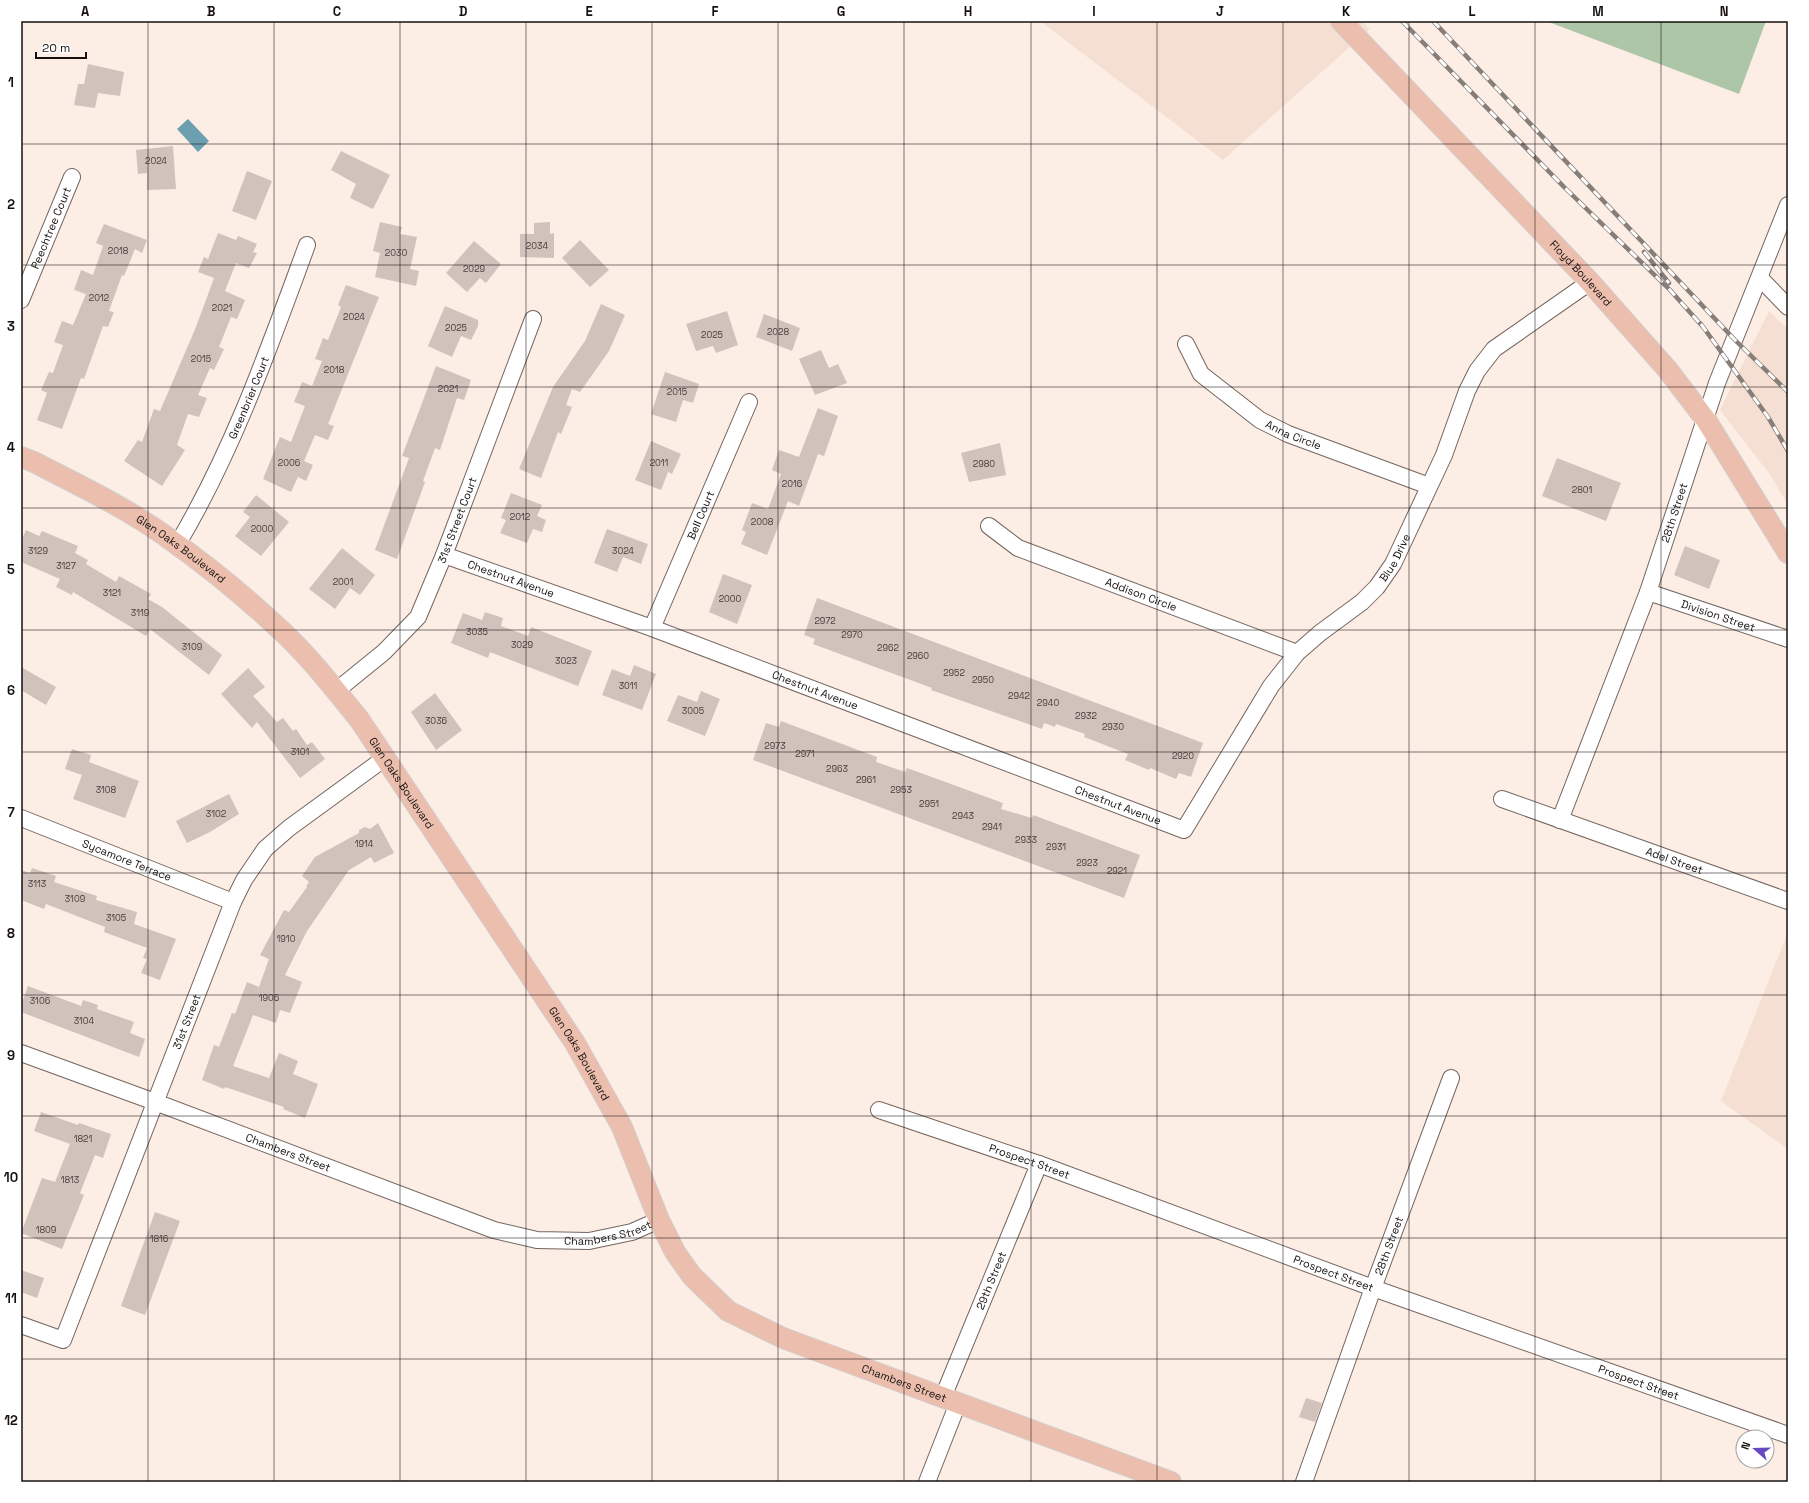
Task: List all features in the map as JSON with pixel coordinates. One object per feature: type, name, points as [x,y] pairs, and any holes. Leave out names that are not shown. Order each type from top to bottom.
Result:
[{"type":"main road","name":"Floyd Boulevard","points":[[1341,21],[1590,282],[1667,369],[1706,420],[1788,553]]},
{"type":"main road","name":"Glen Oaks Boulevard","points":[[21,457],[34,462],[122,509],[177,544],[218,576],[275,625],[336,691],[359,719],[575,1043],[622,1127],[658,1220]]},
{"type":"main road","name":"Chambers Street","points":[[658,1220],[675,1252],[692,1276],[728,1311],[783,1338],[1171,1482]]},
{"type":"street","name":"Peechtree Court","points":[[21,300],[72,177]]},
{"type":"street","name":"28th Street","points":[[1560,820],[1648,592],[1717,383],[1788,206]]},
{"type":"street","name":"Greenbrier Court","points":[[177,544],[233,439],[307,245]]},
{"type":"street","points":[[1760,278],[1788,307]]},
{"type":"street","name":"Blue Drive","points":[[1184,830],[1271,686],[1298,654],[1320,633],[1362,602],[1377,587],[1393,564],[1444,455],[1467,391],[1477,371],[1494,349],[1590,282]]},
{"type":"street","name":"31st Street Court","points":[[336,691],[384,652],[418,616],[444,555],[533,319]]},
{"type":"street","name":"Anna Circle","points":[[1186,344],[1201,374],[1260,420],[1288,434],[1429,486]]},
{"type":"street","name":"Bell Court","points":[[652,628],[749,402]]},
{"type":"street","name":"Addison Circle","points":[[989,526],[1018,548],[1298,654]]},
{"type":"street","name":"Chestnut Avenue","points":[[444,555],[652,628],[1184,830]]},
{"type":"street","name":"Division Street","points":[[1648,592],[1788,640]]},
{"type":"street","name":"31st Street","points":[[21,1325],[63,1340],[233,902],[244,880],[264,849],[289,828],[385,758]]},
{"type":"street","name":"Adel Street","points":[[1502,799],[1788,901]]},
{"type":"street","name":"Sycamore Terrace","points":[[21,818],[233,902]]},
{"type":"street","name":"Chambers Street","points":[[21,1053],[494,1230],[537,1240],[589,1241],[632,1232],[658,1220]]},
{"type":"street","name":"28th Street","points":[[1304,1482],[1451,1078]]},
{"type":"street","name":"Prospect Street","points":[[879,1110],[1039,1164],[1374,1288],[1788,1435]]},
{"type":"street","name":"29th Street","points":[[927,1482],[950,1400],[1039,1164]]},
{"type":"shaded area","points":[[1040,21],[1362,21],[1370,29],[1223,160]]},
{"type":"shaded area","points":[[1769,311],[1788,329],[1788,505],[1771,476],[1720,410]]},
{"type":"shaded area","points":[[1788,936],[1788,1149],[1721,1101],[1786,937]]},
{"type":"green space","points":[[1546,21],[1766,21],[1739,94]]},
{"type":"water","points":[[188,119],[209,141],[198,152],[177,129]]},
{"type":"building","points":[[88,64],[124,72],[120,96],[98,93],[95,108],[74,105],[78,84],[84,84]]},
{"type":"building","points":[[173,146],[176,189],[147,190],[147,173],[138,174],[136,150]]},
{"type":"building","points":[[341,151],[390,175],[373,209],[350,198],[356,184],[331,170]]},
{"type":"building","points":[[247,171],[272,181],[256,220],[232,211]]},
{"type":"building","points":[[380,222],[402,227],[400,234],[417,237],[410,269],[419,271],[416,286],[375,277],[380,253],[373,251]]},
{"type":"building","points":[[550,222],[550,234],[554,233],[554,258],[520,257],[520,234],[534,234],[534,223]]},
{"type":"building","points":[[104,224],[147,240],[142,253],[135,249],[124,276],[122,275],[109,311],[114,312],[108,327],[103,326],[84,379],[81,378],[62,429],[37,420],[47,393],[41,390],[49,372],[53,373],[63,345],[54,342],[62,321],[73,325],[86,294],[74,290],[81,270],[93,275],[103,246],[96,243]]},
{"type":"building","points":[[218,233],[236,240],[238,236],[257,244],[253,252],[257,253],[249,268],[236,263],[225,291],[245,300],[237,319],[231,317],[219,347],[224,349],[214,370],[210,368],[198,395],[207,398],[199,417],[188,414],[177,445],[185,450],[162,486],[124,461],[138,440],[142,442],[154,409],[160,411],[196,327],[214,278],[198,272],[204,257],[208,259]]},
{"type":"building","points":[[580,240],[609,270],[590,287],[562,258]]},
{"type":"building","points":[[474,241],[501,264],[486,283],[480,278],[467,292],[446,273]]},
{"type":"building","points":[[346,285],[379,297],[328,424],[334,426],[328,440],[315,435],[304,461],[313,465],[306,481],[298,477],[291,492],[263,479],[280,437],[291,442],[305,406],[294,402],[302,382],[312,386],[322,361],[315,359],[323,338],[328,340],[341,307],[338,305]]},
{"type":"building","points":[[601,304],[625,315],[609,351],[580,392],[572,389],[566,405],[572,407],[561,434],[558,432],[541,478],[519,469],[553,387],[585,341]]},
{"type":"building","points":[[445,306],[478,320],[478,326],[471,340],[461,336],[452,357],[428,346]]},
{"type":"building","points":[[727,311],[738,345],[716,353],[713,346],[696,351],[686,324]]},
{"type":"building","points":[[764,314],[800,328],[792,351],[756,337]]},
{"type":"building","points":[[821,350],[829,368],[838,364],[847,383],[815,395],[799,359]]},
{"type":"building","points":[[436,366],[471,380],[464,400],[457,398],[440,450],[435,448],[423,481],[425,482],[397,559],[375,550],[409,458],[402,456]]},
{"type":"building","points":[[665,372],[699,384],[693,403],[683,400],[676,422],[651,414]]},
{"type":"building","points":[[818,408],[838,416],[824,456],[818,454],[799,506],[788,501],[767,555],[741,544],[746,532],[742,530],[752,503],[768,509],[781,474],[772,470],[779,450],[799,457]]},
{"type":"building","points":[[651,441],[681,454],[672,474],[668,472],[661,490],[635,480]]},
{"type":"building","points":[[1000,443],[1006,475],[969,482],[961,453]]},
{"type":"building","points":[[1557,458],[1621,483],[1606,521],[1542,496]]},
{"type":"building","points":[[511,493],[542,505],[537,516],[546,520],[542,532],[533,529],[527,543],[500,533],[506,520],[501,518]]},
{"type":"building","points":[[256,495],[289,522],[261,556],[235,536],[250,517],[243,512]]},
{"type":"building","points":[[607,529],[648,544],[641,564],[623,557],[617,572],[594,563]]},
{"type":"building","points":[[26,530],[39,536],[42,531],[78,546],[75,553],[88,560],[86,564],[116,582],[119,576],[151,594],[148,599],[162,607],[222,655],[209,675],[150,629],[146,636],[73,592],[72,595],[56,587],[60,579],[21,562],[21,541]]},
{"type":"building","points":[[1685,546],[1720,560],[1709,589],[1674,575]]},
{"type":"building","points":[[342,548],[375,575],[360,595],[350,588],[335,609],[309,589]]},
{"type":"building","points":[[723,574],[752,585],[737,624],[709,612]]},
{"type":"building","points":[[817,598],[1203,743],[1191,777],[1179,773],[1176,779],[1150,768],[1149,770],[1125,760],[1128,754],[1084,737],[1085,734],[1056,724],[1055,727],[1044,723],[1042,729],[931,690],[932,688],[813,644],[815,639],[804,635]]},
{"type":"building","points":[[485,612],[503,618],[501,626],[528,636],[531,627],[592,651],[578,686],[490,652],[488,658],[451,643],[463,613],[482,620]]},
{"type":"building","points":[[634,665],[656,674],[642,710],[602,695],[612,669],[630,676]]},
{"type":"building","points":[[21,667],[56,687],[46,705],[21,690]]},
{"type":"building","points":[[248,668],[265,687],[253,696],[277,722],[283,718],[293,731],[296,729],[307,745],[312,742],[325,759],[300,778],[257,722],[252,728],[221,694]]},
{"type":"building","points":[[701,691],[720,699],[705,736],[667,721],[678,695],[697,702]]},
{"type":"building","points":[[435,693],[462,730],[436,750],[411,712]]},
{"type":"building","points":[[781,721],[877,757],[876,762],[905,772],[907,768],[1003,803],[1001,809],[1032,818],[1033,815],[1140,855],[1124,898],[753,760],[766,723],[779,727]]},
{"type":"building","points":[[72,749],[91,755],[89,762],[139,781],[125,818],[73,799],[82,775],[65,769]]},
{"type":"building","points":[[229,794],[239,814],[210,832],[187,843],[176,821]]},
{"type":"building","points":[[378,823],[394,853],[374,863],[371,857],[349,870],[307,931],[285,975],[302,982],[290,1013],[280,1010],[276,1023],[253,1015],[233,1066],[269,1078],[279,1053],[298,1061],[293,1074],[318,1084],[305,1118],[283,1109],[284,1107],[225,1087],[224,1089],[202,1080],[214,1045],[219,1047],[232,1013],[235,1014],[247,982],[259,987],[269,959],[260,955],[284,910],[289,912],[307,887],[306,886],[309,882],[302,876],[315,857],[359,833],[359,830],[365,827],[370,829]]},
{"type":"building","points":[[32,868],[56,876],[54,882],[97,896],[96,900],[137,912],[134,924],[176,939],[160,980],[141,973],[147,959],[143,958],[147,948],[104,932],[105,927],[46,904],[44,909],[21,900],[21,870],[30,873]]},
{"type":"building","points":[[28,986],[81,1006],[83,1000],[98,1005],[97,1009],[134,1022],[130,1033],[145,1039],[139,1057],[21,1012],[21,1005]]},
{"type":"building","points":[[41,1112],[78,1125],[79,1123],[111,1134],[103,1158],[95,1155],[80,1193],[84,1195],[62,1249],[21,1233],[42,1178],[55,1182],[70,1144],[34,1131]]},
{"type":"building","points":[[155,1212],[180,1221],[145,1315],[121,1306]]},
{"type":"building","points":[[21,1270],[44,1278],[37,1298],[21,1292]]},
{"type":"building","points":[[1306,1398],[1322,1403],[1315,1422],[1299,1417]]},
{"type":"railway","points":[[1402,21],[1564,187],[1670,290],[1704,328]]},
{"type":"railway","points":[[1433,21],[1735,340],[1788,392]]},
{"type":"railway","points":[[1644,252],[1669,283]]},
{"type":"railway","points":[[1701,324],[1768,417],[1788,451]]}]
